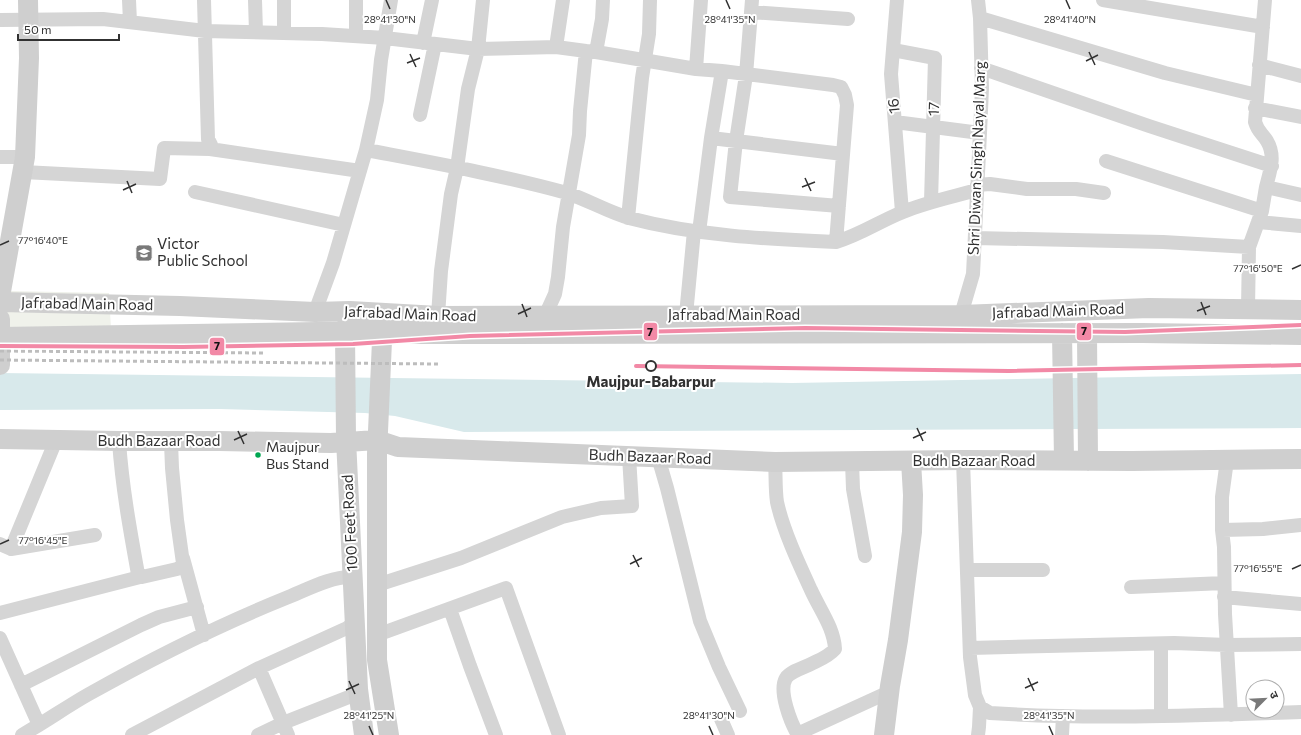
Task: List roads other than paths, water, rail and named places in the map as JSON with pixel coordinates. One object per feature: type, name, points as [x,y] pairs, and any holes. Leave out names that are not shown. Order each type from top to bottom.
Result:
[{"type":"main road","points":[[0,297],[24,165],[30,58],[28,0]]},
{"type":"main road","name":"Jafrabad Main Road","points":[[0,302],[180,306],[315,312],[350,311],[422,334],[1087,333],[1301,335]]},
{"type":"main road","name":"Jafrabad Main Road","points":[[0,331],[345,332],[383,322],[438,316],[961,315],[1149,308],[1301,310]]},
{"type":"main road","name":"100 Feet Road","points":[[350,311],[345,332],[346,442],[359,693],[364,735]]},
{"type":"main road","name":"100 Feet Road","points":[[383,322],[377,440],[377,660],[389,735]]},
{"type":"main road","points":[[0,331],[0,365]]},
{"type":"main road","points":[[1062,333],[1064,460]]},
{"type":"main road","points":[[1087,333],[1088,461]]},
{"type":"main road","name":"Budh Bazaar Road","points":[[0,439],[171,442],[346,442],[377,440],[398,447],[775,462],[1301,459]]},
{"type":"main road","points":[[884,735],[912,532],[913,496],[911,461]]},
{"type":"street","points":[[129,0],[130,22]]},
{"type":"street","points":[[204,0],[208,139],[211,144],[210,149]]},
{"type":"street","points":[[255,0],[256,32]]},
{"type":"street","points":[[284,0],[284,33]]},
{"type":"street","points":[[356,0],[356,36]]},
{"type":"street","points":[[315,312],[344,225],[366,150],[377,100],[381,60],[391,0]]},
{"type":"street","points":[[420,115],[429,44],[432,0]]},
{"type":"street","points":[[438,316],[451,194],[457,168],[468,89],[478,49],[483,0]]},
{"type":"street","points":[[556,47],[563,0]]},
{"type":"street","points":[[545,316],[555,294],[563,227],[579,134],[580,111],[591,52],[602,19],[602,0]]},
{"type":"street","points":[[628,218],[648,34],[650,0]]},
{"type":"street","points":[[696,69],[701,0]]},
{"type":"street","name":"16","points":[[897,0],[891,74],[902,212]]},
{"type":"street","name":"Shri Diwan Singh Nayal Marg","points":[[961,315],[972,274],[975,238],[980,132],[981,68],[980,18],[978,0]]},
{"type":"street","points":[[1103,0],[1263,27]]},
{"type":"street","points":[[1248,310],[1249,247],[1260,217],[1266,186],[1272,166],[1270,150],[1266,141],[1258,131],[1255,122],[1265,0]]},
{"type":"street","points":[[839,206],[730,197],[736,141],[746,75],[751,6],[848,19]]},
{"type":"street","points":[[980,18],[1164,73],[1301,117]]},
{"type":"street","points":[[0,20],[103,19],[205,31],[356,36],[478,49],[556,47],[696,69],[722,71],[841,87],[845,95],[847,105],[836,242]]},
{"type":"street","name":"17","points":[[893,50],[935,58],[931,202]]},
{"type":"street","points":[[1259,65],[1299,72]]},
{"type":"street","points":[[981,68],[1149,126],[1272,166]]},
{"type":"street","points":[[686,315],[696,232],[722,71]]},
{"type":"street","points":[[895,122],[980,132]]},
{"type":"street","points":[[711,138],[843,154]]},
{"type":"street","points":[[0,157],[24,165],[160,179],[164,148],[210,149],[360,171]]},
{"type":"street","points":[[366,150],[516,180],[569,194],[628,218],[696,232],[761,239],[836,242],[847,239],[902,212],[990,184],[1027,189],[1076,189],[1104,193]]},
{"type":"street","points":[[1106,161],[1260,217],[1301,226]]},
{"type":"street","points":[[1266,186],[1301,195]]},
{"type":"street","points":[[195,192],[344,225]]},
{"type":"street","points":[[975,238],[1163,242],[1249,247]]},
{"type":"street","points":[[6,547],[56,440]]},
{"type":"street","points":[[119,441],[121,470],[130,532],[138,574],[140,577]]},
{"type":"street","points":[[171,442],[177,520],[183,558],[204,635]]},
{"type":"street","points":[[377,585],[461,558],[562,517],[601,508],[632,506],[629,456]]},
{"type":"street","points":[[658,457],[700,621],[719,667],[740,711]]},
{"type":"street","points":[[963,460],[970,648],[975,695],[980,707],[978,735]]},
{"type":"street","points":[[1227,460],[1222,497],[1222,530],[1224,547],[1224,597],[1231,715]]},
{"type":"street","points":[[775,462],[777,502],[785,529],[811,591],[832,633],[835,650],[830,655],[791,673],[786,678],[784,685],[784,697],[798,734],[889,692]]},
{"type":"street","points":[[852,462],[853,489],[865,556]]},
{"type":"street","points":[[1222,530],[1263,529],[1301,525]]},
{"type":"street","points":[[6,547],[95,535]]},
{"type":"street","points":[[0,613],[177,569],[182,565],[183,558]]},
{"type":"street","points":[[966,570],[1043,570]]},
{"type":"street","points":[[22,735],[131,671],[245,615],[320,584],[344,577],[352,577]]},
{"type":"street","points":[[1131,586],[1224,583]]},
{"type":"street","points":[[377,635],[506,588],[559,735]]},
{"type":"street","points":[[1224,597],[1301,604]]},
{"type":"street","points":[[21,685],[140,625],[159,617],[196,607]]},
{"type":"street","points":[[450,609],[496,735]]},
{"type":"street","points":[[132,735],[259,668],[347,628],[355,622]]},
{"type":"street","points":[[0,638],[39,725]]},
{"type":"street","points":[[970,648],[1161,644],[1301,644]]},
{"type":"street","points":[[1161,644],[1161,716]]},
{"type":"street","points":[[259,668],[285,729]]},
{"type":"street","points":[[258,735],[285,729],[359,693]]},
{"type":"street","points":[[980,707],[990,713],[1063,716],[1231,715],[1301,712]]},
{"type":"street","points":[[1062,735],[1063,716]]},
{"type":"street","points":[[721,719],[728,735]]},
{"type":"railway","points":[[0,351],[263,353]]},
{"type":"railway","points":[[0,360],[438,364]]},
{"type":"place","name":"Victor Public School","points":[[144,253]]},
{"type":"place","name":"Maujpur-Babarpur","points":[[651,366]]},
{"type":"place","name":"Maujpur Bus Stand","points":[[258,455]]}]
